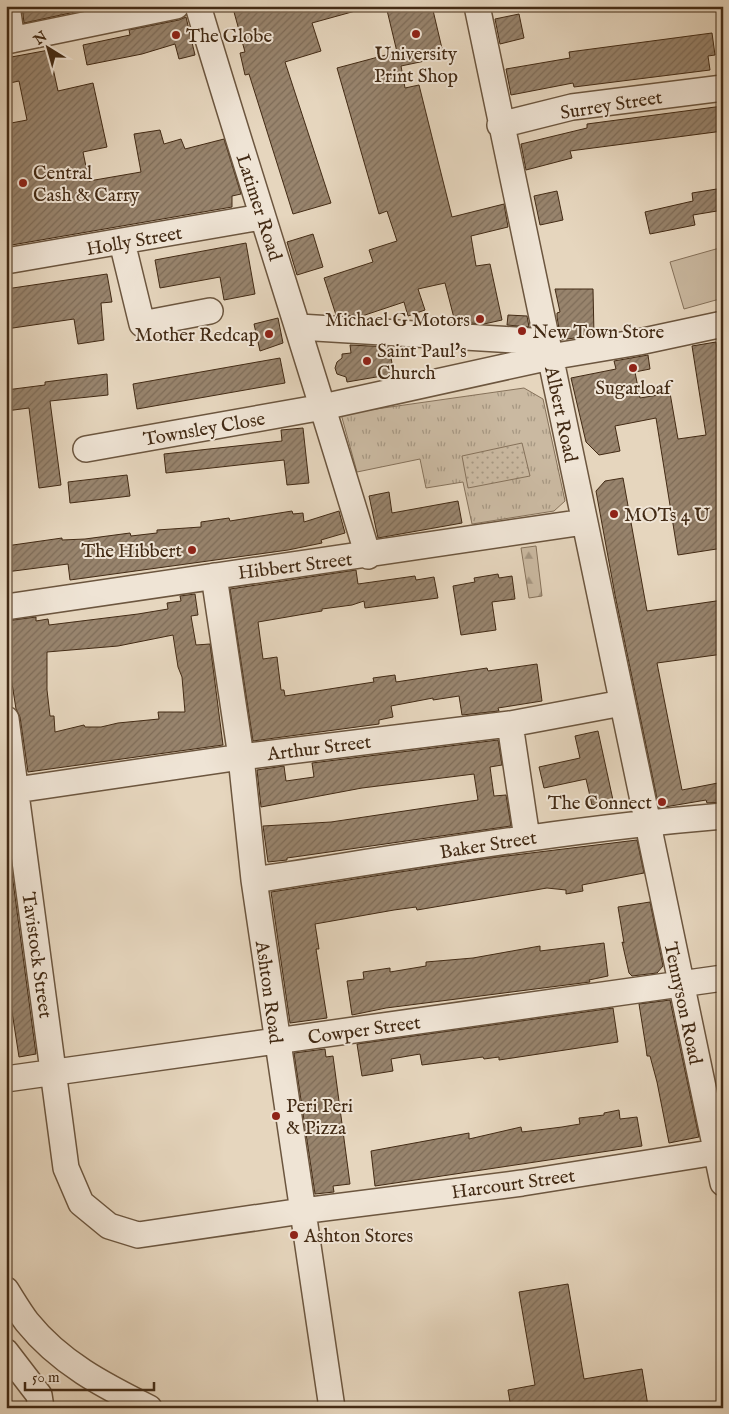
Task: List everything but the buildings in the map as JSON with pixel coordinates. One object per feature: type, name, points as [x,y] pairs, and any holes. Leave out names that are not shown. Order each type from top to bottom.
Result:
[{"type":"street","points":[[7,6],[9,40],[176,6]]},
{"type":"street","name":"Latimer Road","points":[[198,6],[262,217],[299,327],[368,556]]},
{"type":"street","name":"Albert Road","points":[[477,6],[500,125],[549,349],[647,822]]},
{"type":"street","name":"Surrey Street","points":[[500,125],[572,107],[723,88]]},
{"type":"street","name":"Holly Street","points":[[6,261],[262,217]]},
{"type":"street","points":[[122,242],[142,324],[210,311]]},
{"type":"street","points":[[299,327],[549,349],[640,342],[723,324]]},
{"type":"street","name":"Townsley Close","points":[[86,449],[323,407],[549,349]]},
{"type":"street","name":"Hibbert Street","points":[[6,607],[214,576],[368,556],[584,522]]},
{"type":"street","name":"Ashton Road","points":[[214,576],[241,757],[254,880],[332,1408]]},
{"type":"street","name":"Arthur Street","points":[[16,790],[241,757],[510,724],[622,704]]},
{"type":"street","name":"Tavistock Street","points":[[6,720],[66,1168],[81,1203],[108,1226],[138,1235],[302,1211]]},
{"type":"street","points":[[510,724],[528,838]]},
{"type":"street","name":"Baker Street","points":[[254,880],[528,838],[647,822],[723,816]]},
{"type":"street","name":"Tennyson Road","points":[[647,822],[680,983],[720,1151],[723,1182]]},
{"type":"street","name":"Cowper Street","points":[[6,1079],[723,978]]},
{"type":"street","name":"Harcourt Street","points":[[302,1211],[522,1183],[720,1151]]},
{"type":"street","points":[[6,1290],[28,1323],[70,1364],[101,1384],[149,1408]]},
{"type":"street","points":[[6,1352],[39,1395],[41,1408]]},
{"type":"green space","points":[[723,247],[723,298],[684,309],[670,262]]},
{"type":"green space","points":[[524,388],[543,399],[565,501],[554,511],[472,524],[463,482],[426,488],[420,459],[357,472],[341,414]]},
{"type":"green space","points":[[522,443],[530,476],[468,488],[462,456]]},
{"type":"green space","points":[[536,546],[542,596],[529,598],[521,548]]},
{"type":"place","name":"University Print Shop","points":[[416,34]]},
{"type":"place","name":"The Globe","points":[[176,35]]},
{"type":"place","name":"Central Cash & Carry","points":[[23,183]]},
{"type":"place","name":"Michael G Motors","points":[[480,319]]},
{"type":"place","name":"New Town Store","points":[[522,331]]},
{"type":"place","name":"Mother Redcap","points":[[269,334]]},
{"type":"place","name":"Saint Paul's Church","points":[[367,361]]},
{"type":"place","name":"Sugarloaf","points":[[633,368]]},
{"type":"place","name":"MOTs 4 U","points":[[614,514]]},
{"type":"place","name":"The Hibbert","points":[[192,550]]},
{"type":"place","name":"The Connect","points":[[662,802]]},
{"type":"place","name":"Peri Peri & Pizza","points":[[276,1116]]},
{"type":"place","name":"Ashton Stores","points":[[294,1235]]}]
